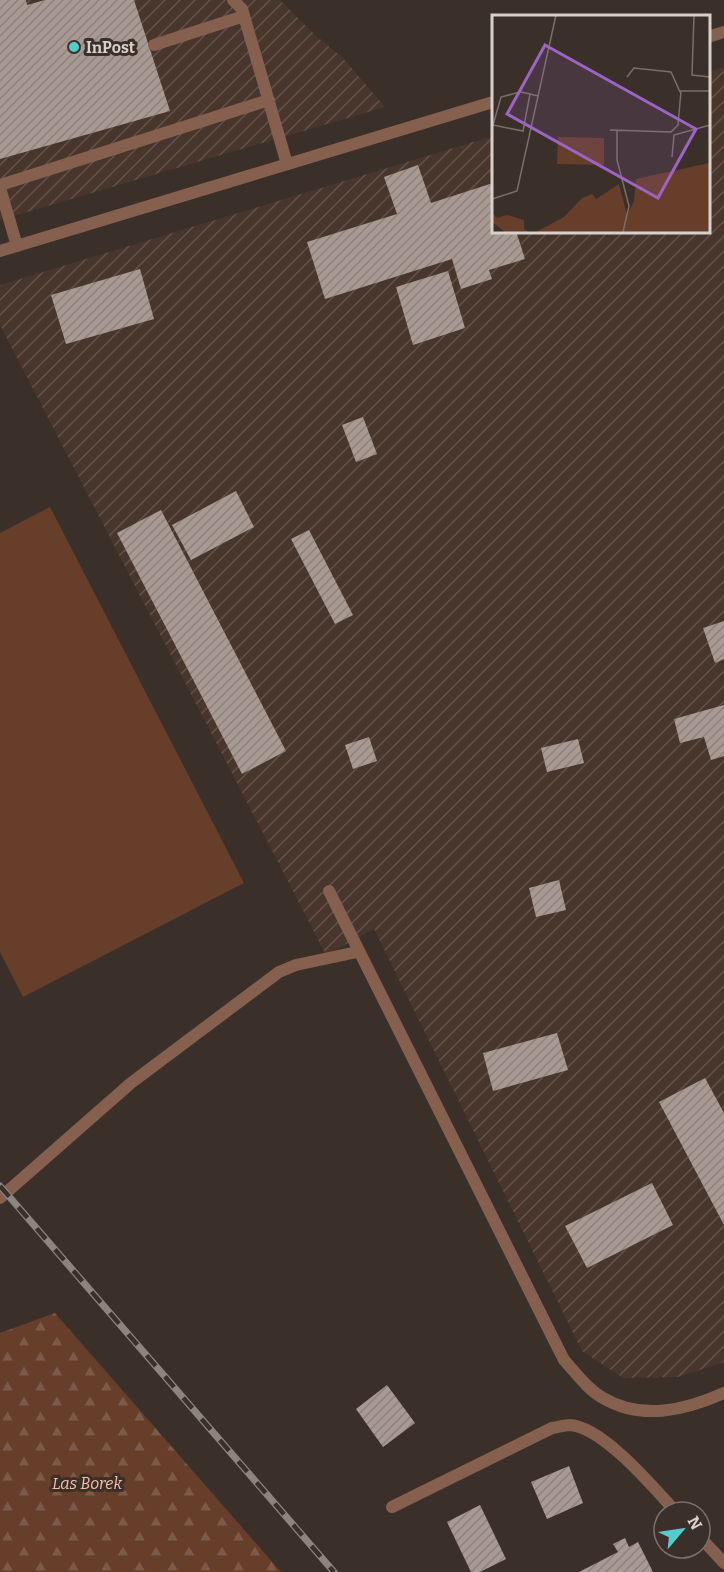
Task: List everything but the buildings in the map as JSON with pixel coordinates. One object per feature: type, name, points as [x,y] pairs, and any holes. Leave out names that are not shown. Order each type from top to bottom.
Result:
[{"type":"street","points":[[233,0],[244,16],[287,164]]},
{"type":"street","points":[[154,45],[244,16]]},
{"type":"street","points":[[709,37],[724,32]]},
{"type":"street","points":[[17,246],[0,187],[269,100]]},
{"type":"street","points":[[0,251],[492,102]]},
{"type":"street","points":[[329,891],[357,952],[564,1360],[586,1386],[604,1399],[645,1411],[671,1411],[724,1393]]},
{"type":"street","points":[[0,1198],[131,1083],[279,972],[296,965],[357,952]]},
{"type":"street","points":[[392,1507],[552,1428],[572,1425],[600,1438],[626,1459],[665,1500]]},
{"type":"street","points":[[712,1550],[724,1563]]},
{"type":"shaded area","points":[[0,0],[280,0],[316,36],[343,58],[385,107],[0,220]]},
{"type":"shaded area","points":[[724,67],[724,1362],[678,1377],[623,1378],[582,1351],[374,929],[326,955],[0,325],[0,285],[492,136],[492,232],[709,232],[709,72]]},
{"type":"green space","points":[[50,507],[244,883],[23,997],[0,952],[0,533]]},
{"type":"green space","name":"Las Borek","points":[[55,1313],[281,1572],[0,1572],[0,1333]]},
{"type":"railway","points":[[0,1186],[334,1572]]},
{"type":"place","name":"InPost","points":[[74,47]]}]
